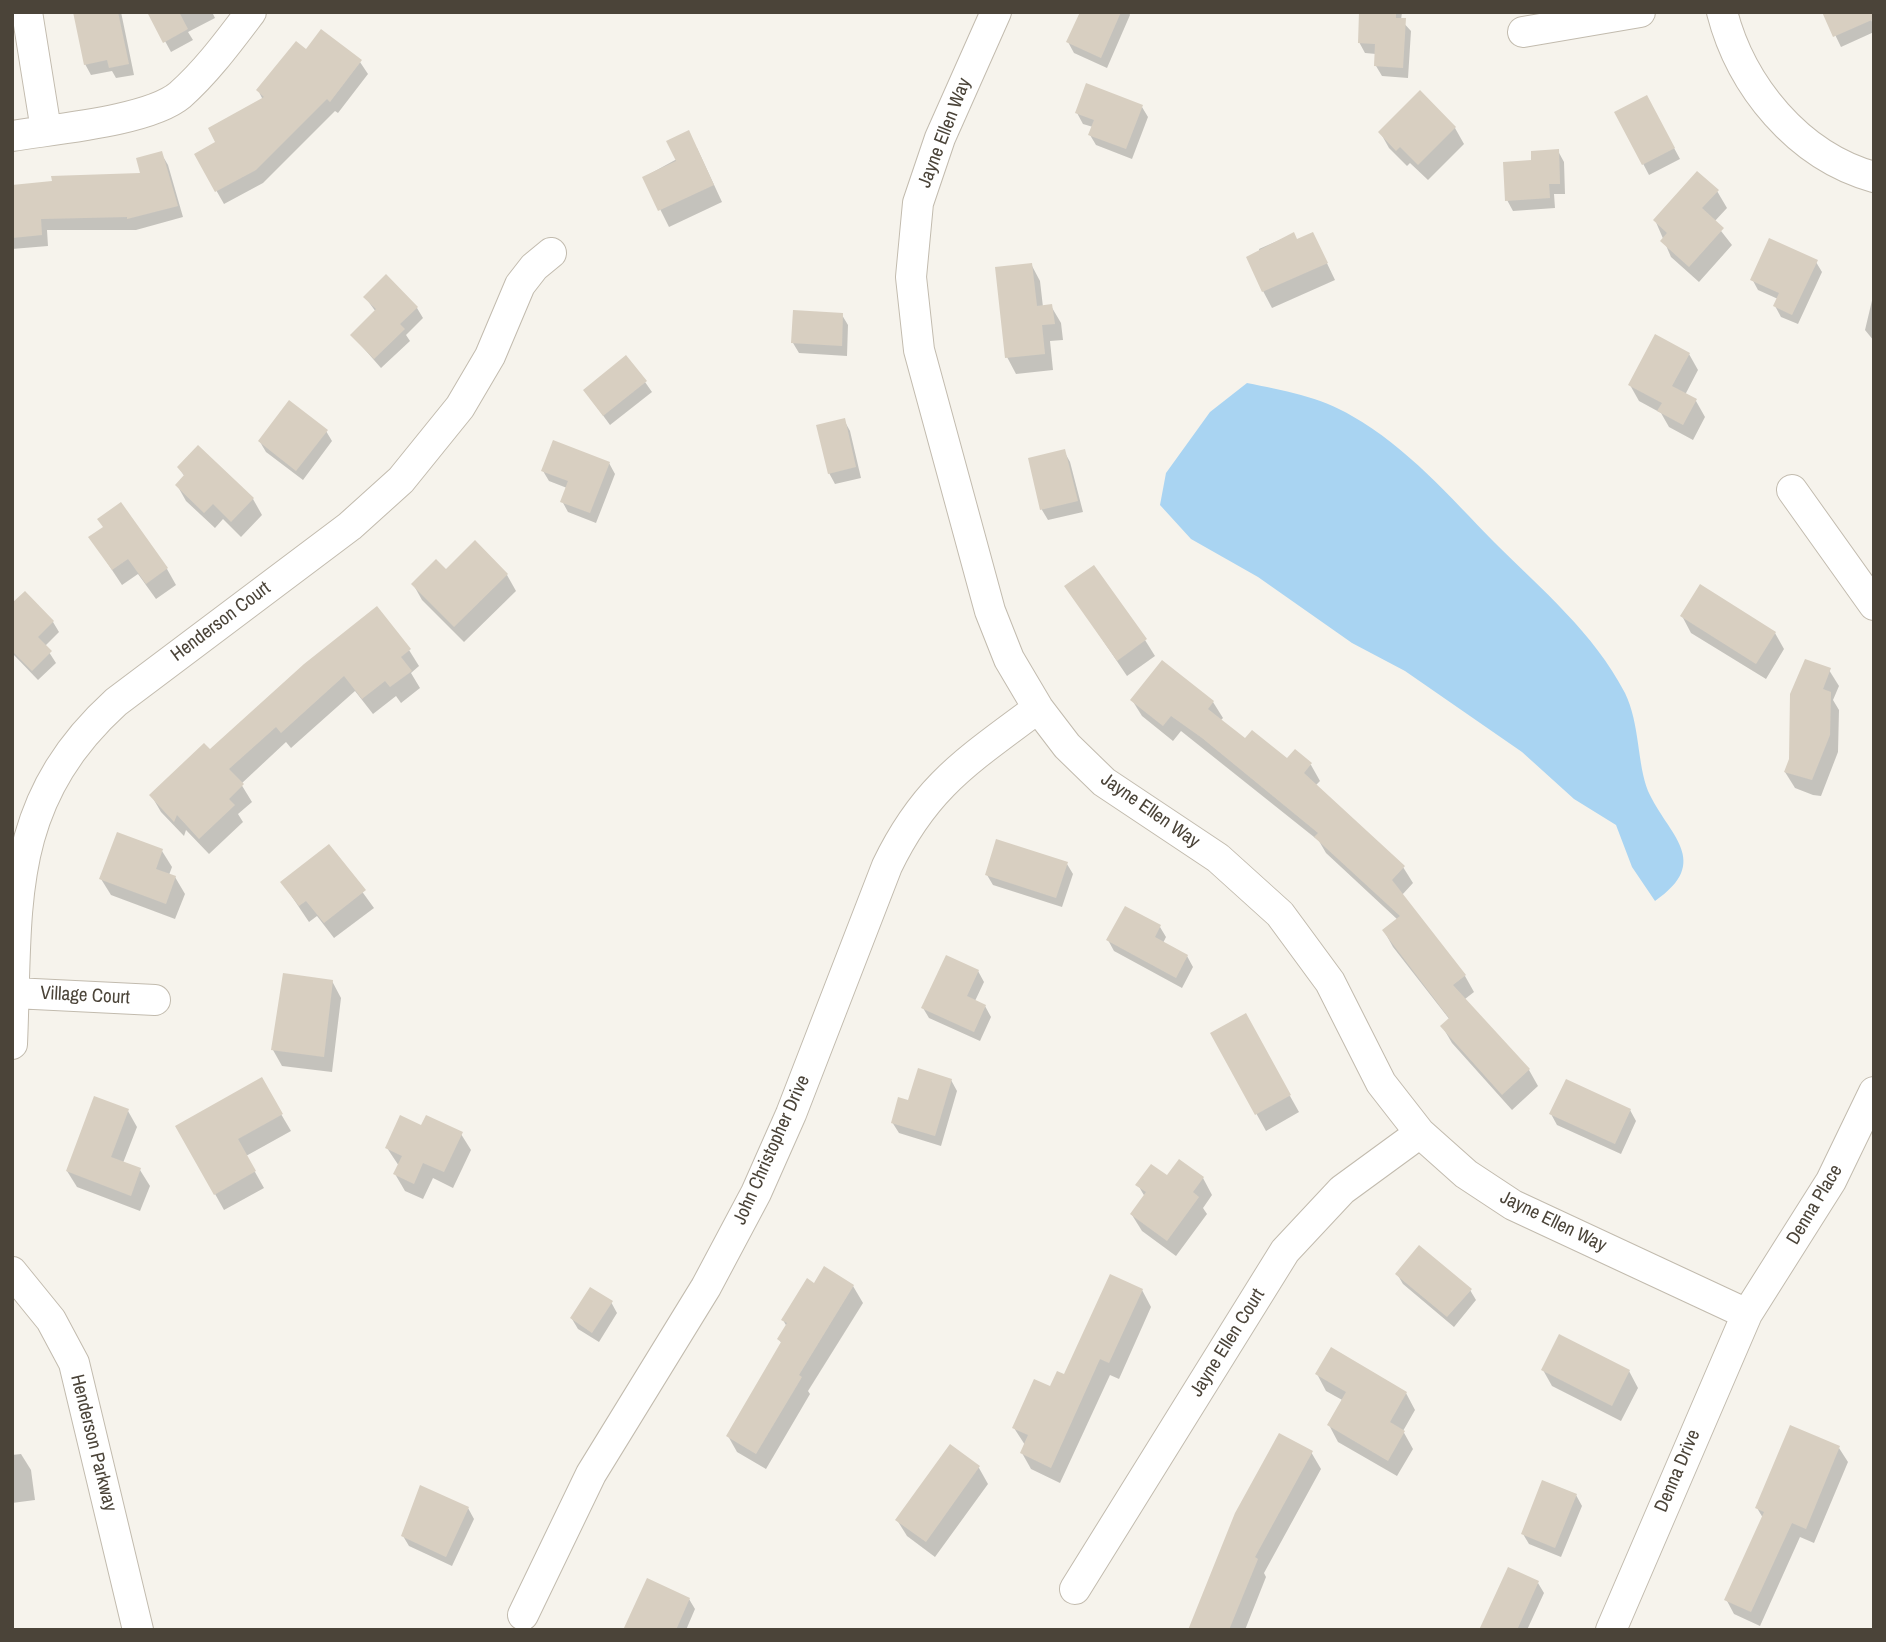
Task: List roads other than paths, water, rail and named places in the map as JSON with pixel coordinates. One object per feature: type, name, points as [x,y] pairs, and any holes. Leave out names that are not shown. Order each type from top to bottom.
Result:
[{"type":"street","points":[[27,12],[46,130]]},
{"type":"street","points":[[12,136],[138,114],[178,97],[207,67],[251,12]]},
{"type":"street","name":"Jayne Ellen Way","points":[[996,12],[940,138],[918,203],[911,277],[919,350],[990,611],[1009,659],[1038,708],[1067,746],[1104,782],[1218,858],[1280,914],[1330,982],[1381,1083],[1420,1133],[1466,1174],[1513,1205],[1747,1314]]},
{"type":"street","points":[[1523,32],[1640,12]]},
{"type":"street","points":[[1722,12],[1742,65],[1759,93],[1782,120],[1806,142],[1837,161],[1874,177]]},
{"type":"street","name":"Henderson Court","points":[[12,1044],[18,888],[23,853],[39,801],[66,754],[89,726],[116,702],[350,526],[401,481],[460,407],[489,356],[520,285],[534,267],[551,253]]},
{"type":"street","points":[[1792,490],[1874,606]]},
{"type":"street","name":"John Christopher Drive","points":[[523,1615],[591,1475],[706,1287],[756,1193],[791,1114],[887,866],[902,834],[925,802],[952,772],[1038,708]]},
{"type":"street","name":"Village Court","points":[[14,993],[155,1000]]},
{"type":"street","name":"Denna Place","points":[[1747,1314],[1831,1181],[1867,1113],[1874,1092]]},
{"type":"street","name":"Jayne Ellen Court","points":[[1075,1589],[1285,1251],[1342,1190],[1420,1133]]},
{"type":"street","name":"Henderson Parkway","points":[[12,1272],[51,1320],[74,1363],[138,1630]]},
{"type":"street","name":"Denna Drive","points":[[1611,1630],[1747,1314]]},
{"type":"water","points":[[1247,383],[1301,395],[1340,409],[1391,442],[1427,474],[1548,595],[1598,651],[1630,705],[1644,780],[1656,807],[1681,848],[1684,860],[1681,873],[1672,887],[1655,901],[1632,867],[1616,825],[1574,799],[1522,752],[1405,671],[1352,643],[1258,577],[1191,539],[1160,505],[1166,473],[1210,412]]}]
